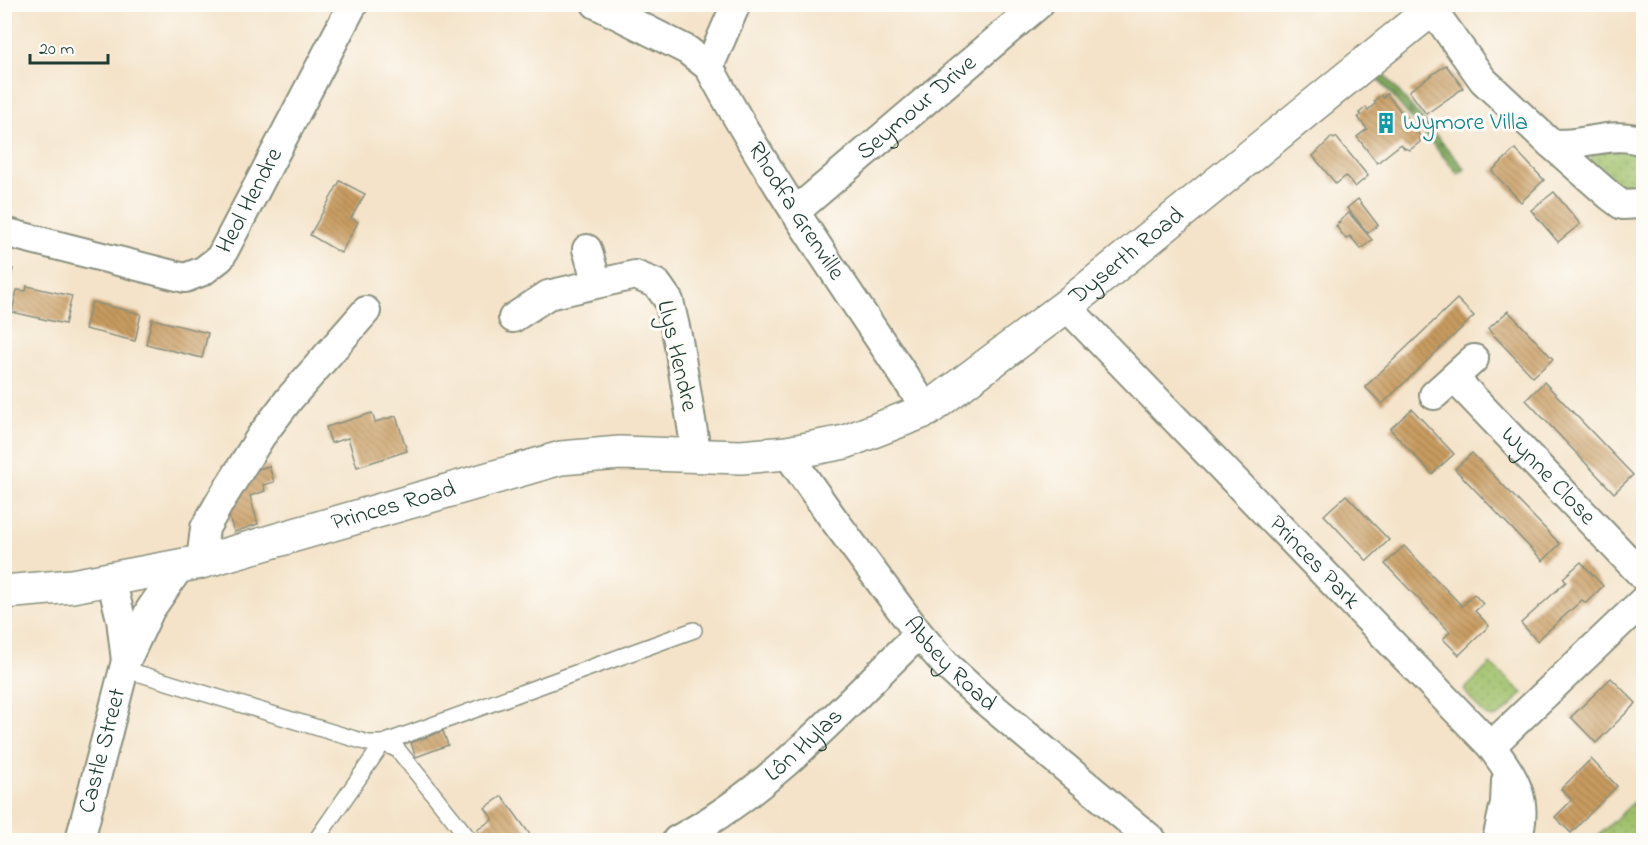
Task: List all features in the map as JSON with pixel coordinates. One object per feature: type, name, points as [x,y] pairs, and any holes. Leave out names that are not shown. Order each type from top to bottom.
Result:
[{"type":"street","name":"Heol Hendre","points":[[4,232],[185,278],[204,271],[220,258],[353,4]]},
{"type":"street","points":[[596,4],[687,50],[709,67],[736,4]]},
{"type":"street","name":"Seymour Drive","points":[[796,211],[1039,4]]},
{"type":"street","points":[[1435,7],[1483,80],[1551,144],[1622,205],[1644,202]]},
{"type":"street","name":"Dyserth Road","points":[[787,453],[845,442],[927,410],[1066,306],[1435,7]]},
{"type":"street","name":"Rhodfa Grenville","points":[[709,67],[796,211],[927,410]]},
{"type":"street","points":[[1551,144],[1572,144],[1624,137],[1644,142]]},
{"type":"street","points":[[587,249],[597,283]]},
{"type":"street","name":"Llys Hendre","points":[[513,318],[548,295],[597,283],[634,275],[657,284],[669,301],[678,340],[697,457]]},
{"type":"street","name":"Princes Park","points":[[1066,306],[1497,755],[1513,777],[1522,801],[1522,825],[1517,840]]},
{"type":"street","points":[[191,564],[205,528],[261,436],[366,310]]},
{"type":"street","name":"Wynne Close","points":[[1454,377],[1644,577]]},
{"type":"street","name":"Princes Road","points":[[4,592],[72,586],[191,564],[561,458],[620,453],[741,457],[787,453]]},
{"type":"street","name":"Abbey Road","points":[[787,453],[919,634],[948,667],[1152,840]]},
{"type":"street","name":"Castle Street","points":[[80,840],[125,665],[150,610],[191,564]]},
{"type":"street","name":"Castle Street","points":[[111,579],[121,619],[125,665]]},
{"type":"street","points":[[1497,840],[1505,803],[1506,782],[1497,755],[1644,600]]},
{"type":"street","name":"Lôn Hylas","points":[[677,840],[707,825],[793,758],[919,634]]},
{"type":"lane","points":[[125,665],[368,743],[383,743],[694,630]]},
{"type":"lane","points":[[316,840],[383,743]]},
{"type":"lane","points":[[383,743],[398,750],[470,840]]},
{"type":"green space","points":[[1383,73],[1465,169],[1458,174],[1377,78]]},
{"type":"green space","points":[[1631,148],[1643,153],[1643,184],[1634,190],[1619,190],[1592,163],[1592,153]]},
{"type":"green space","points":[[1490,664],[1523,693],[1505,712],[1492,718],[1481,710],[1464,690]]},
{"type":"green space","points":[[1643,793],[1643,840],[1594,840]]},
{"type":"building","points":[[1446,65],[1463,88],[1426,114],[1409,91]]},
{"type":"building","name":"Wymore Villa","points":[[1387,94],[1420,136],[1420,142],[1410,150],[1401,144],[1377,163],[1357,137],[1367,129],[1358,117],[1366,107],[1368,110],[1376,103],[1374,101],[1381,95],[1383,98]]},
{"type":"building","points":[[1332,137],[1334,139],[1336,137],[1368,176],[1355,187],[1346,176],[1336,184],[1313,156]]},
{"type":"building","points":[[1515,149],[1544,180],[1521,202],[1492,171]]},
{"type":"building","points":[[340,181],[365,194],[351,218],[358,222],[341,253],[310,235]]},
{"type":"building","points":[[1554,192],[1580,224],[1558,242],[1531,210]]},
{"type":"building","points":[[1358,199],[1378,225],[1368,233],[1347,208]]},
{"type":"building","points":[[1349,213],[1372,240],[1361,249],[1350,236],[1346,239],[1336,226]]},
{"type":"building","points":[[4,266],[13,269],[5,300],[4,300]]},
{"type":"building","points":[[27,286],[72,296],[65,324],[12,312],[17,290],[26,291]]},
{"type":"building","points":[[1457,299],[1474,316],[1382,404],[1365,387]]},
{"type":"building","points":[[92,302],[141,314],[135,341],[85,329]]},
{"type":"building","points":[[1508,311],[1553,359],[1533,377],[1488,329]]},
{"type":"building","points":[[152,319],[208,333],[202,358],[146,344]]},
{"type":"building","points":[[1544,382],[1633,475],[1614,493],[1526,400]]},
{"type":"building","points":[[1412,409],[1454,454],[1432,474],[1390,429]]},
{"type":"building","points":[[372,413],[375,422],[396,416],[407,451],[357,467],[348,438],[331,443],[326,427]]},
{"type":"building","points":[[1472,453],[1560,544],[1543,561],[1455,469]]},
{"type":"building","points":[[269,466],[274,482],[263,485],[265,491],[250,496],[258,524],[234,532],[226,506],[252,471]]},
{"type":"building","points":[[1346,495],[1389,540],[1367,561],[1324,515]]},
{"type":"building","points":[[1404,546],[1462,606],[1474,594],[1483,604],[1475,611],[1489,626],[1459,655],[1443,639],[1450,632],[1385,564]]},
{"type":"building","points":[[1581,562],[1603,586],[1586,603],[1582,600],[1537,641],[1521,623],[1566,582],[1563,578]]},
{"type":"building","points":[[1611,678],[1636,703],[1596,743],[1571,717]]},
{"type":"building","points":[[443,731],[448,745],[416,757],[411,743]]},
{"type":"building","points":[[1591,759],[1617,786],[1571,833],[1555,817],[1572,800],[1561,789]]},
{"type":"building","points":[[502,796],[534,840],[484,840],[477,830],[493,819],[485,808]]},
{"type":"place","name":"Wymore Villa","points":[[1386,123]]}]
